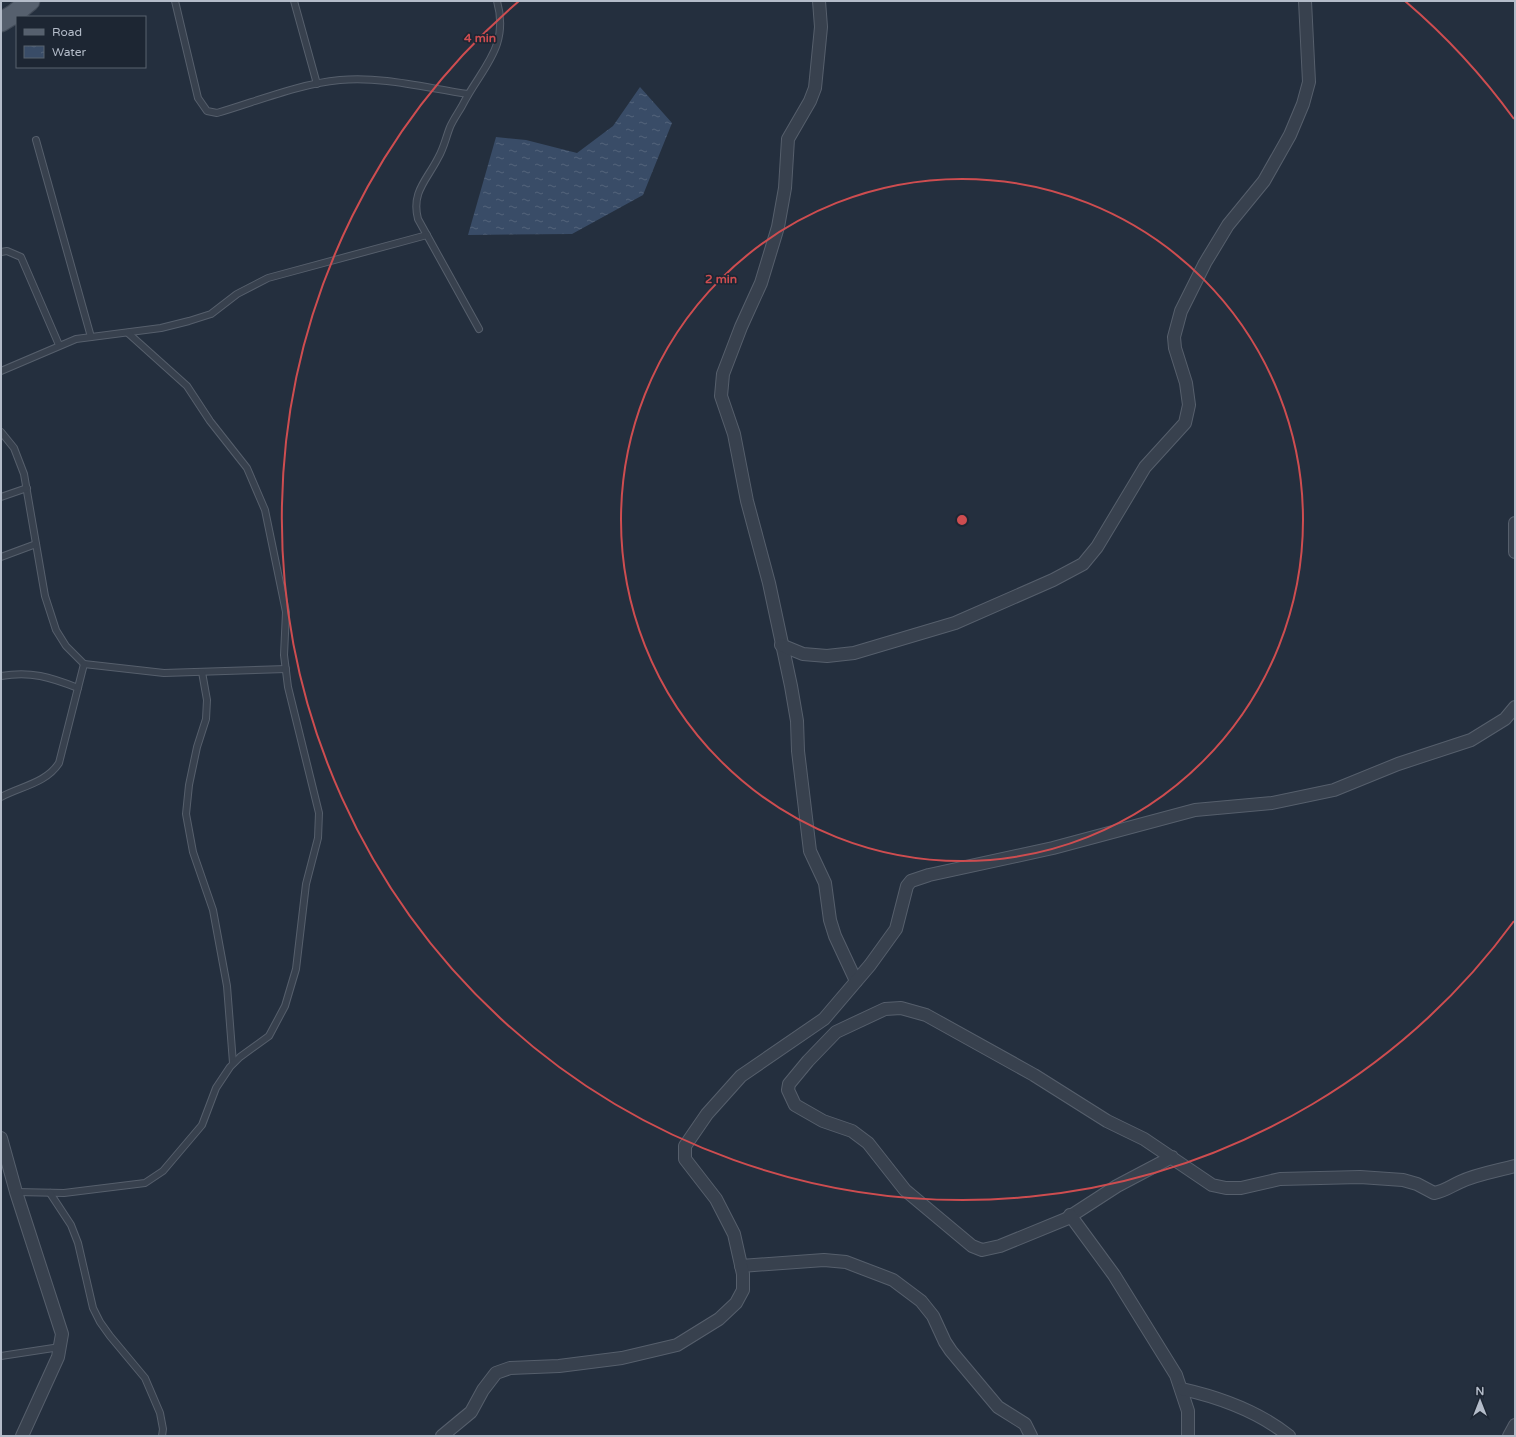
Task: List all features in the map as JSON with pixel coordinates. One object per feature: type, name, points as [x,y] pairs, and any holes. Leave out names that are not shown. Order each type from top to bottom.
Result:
[{"type":"main road","points":[[1,22],[30,1]]},
{"type":"street","points":[[820,1],[821,27],[815,88],[810,101],[788,139],[785,188],[778,227],[761,283],[723,374],[721,396],[734,434],[747,501],[769,583],[781,645],[791,686],[797,722],[798,751],[810,851],[825,883],[830,920],[835,936],[856,981]]},
{"type":"street","points":[[781,645],[803,654],[827,656],[854,653],[955,623],[1052,580],[1083,564],[1097,546],[1146,467],[1185,423],[1189,405],[1186,383],[1175,348],[1174,337],[1181,311],[1205,263],[1228,225],[1264,181],[1290,135],[1303,104],[1309,82],[1305,1]]},
{"type":"street","points":[[1515,523],[1515,552]]},
{"type":"street","points":[[442,1436],[471,1412],[483,1390],[496,1373],[510,1368],[559,1366],[622,1358],[677,1345],[719,1319],[736,1303],[743,1290],[741,1266],[734,1234],[712,1194],[685,1159],[685,1146],[707,1114],[741,1076],[824,1019],[870,965],[896,929],[907,886],[911,881],[942,872],[1053,848],[1195,810],[1272,803],[1334,790],[1398,764],[1471,740],[1505,719],[1515,707]]},
{"type":"street","points":[[1172,1157],[1117,1186],[1070,1215],[1000,1246],[982,1250],[972,1246],[905,1190],[868,1144],[852,1131],[823,1122],[794,1105],[788,1090],[789,1084],[808,1061],[836,1032],[885,1009],[900,1008],[926,1015],[944,1024],[1034,1075],[1107,1121],[1144,1139],[1172,1157],[1212,1185],[1226,1188],[1241,1188],[1280,1179],[1360,1177],[1402,1180],[1417,1184],[1434,1193],[1449,1190],[1459,1182],[1515,1166]]},
{"type":"street","points":[[1,1138],[16,1192],[62,1334],[58,1357],[22,1436]]},
{"type":"street","points":[[1070,1215],[1114,1275],[1176,1375],[1182,1389],[1188,1411],[1188,1436]]},
{"type":"street","points":[[741,1266],[824,1260],[846,1262],[893,1280],[921,1301],[933,1316],[945,1342],[951,1351],[998,1407],[1025,1424],[1031,1436]]},
{"type":"street","points":[[1182,1389],[1206,1394],[1257,1417],[1289,1436]]},
{"type":"street","points":[[1509,1436],[1515,1425]]},
{"type":"lane","points":[[175,1],[198,98],[207,111],[217,113],[317,84],[342,80],[374,80],[468,94]]},
{"type":"lane","points":[[294,1],[317,84]]},
{"type":"lane","points":[[479,329],[418,219],[415,208],[419,191],[438,158],[450,127],[468,94],[493,57],[499,40],[500,15],[497,1]]},
{"type":"lane","points":[[36,140],[91,337]]},
{"type":"lane","points":[[1,371],[59,345],[91,337],[161,328],[211,314],[237,294],[268,278],[427,235]]},
{"type":"lane","points":[[1,252],[7,251],[21,257],[59,345]]},
{"type":"lane","points":[[16,1192],[50,1193],[146,1183],[163,1171],[202,1125],[216,1088],[234,1063],[268,1036],[285,1006],[296,968],[301,915],[306,884],[318,838],[320,813],[288,687],[284,655],[286,612],[265,510],[247,468],[210,422],[187,386],[128,333]]},
{"type":"lane","points":[[1,432],[14,448],[24,474],[45,596],[56,630],[66,646],[84,664],[164,673],[286,669]]},
{"type":"lane","points":[[1,497],[27,488]]},
{"type":"lane","points":[[1,557],[36,544]]},
{"type":"lane","points":[[1,797],[43,779],[53,773],[59,763],[64,746],[84,664]]},
{"type":"lane","points":[[202,672],[207,700],[206,719],[197,747],[189,785],[186,814],[193,852],[213,910],[227,986],[234,1063]]},
{"type":"lane","points":[[1,676],[26,673],[51,678],[78,688]]},
{"type":"lane","points":[[50,1193],[71,1226],[78,1244],[93,1308],[106,1332],[145,1378],[160,1413],[163,1429],[162,1436]]},
{"type":"lane","points":[[1,1356],[60,1346]]},
{"type":"water","points":[[640,87],[672,123],[643,195],[572,234],[468,235],[496,137],[526,140],[577,153],[613,126]]}]
